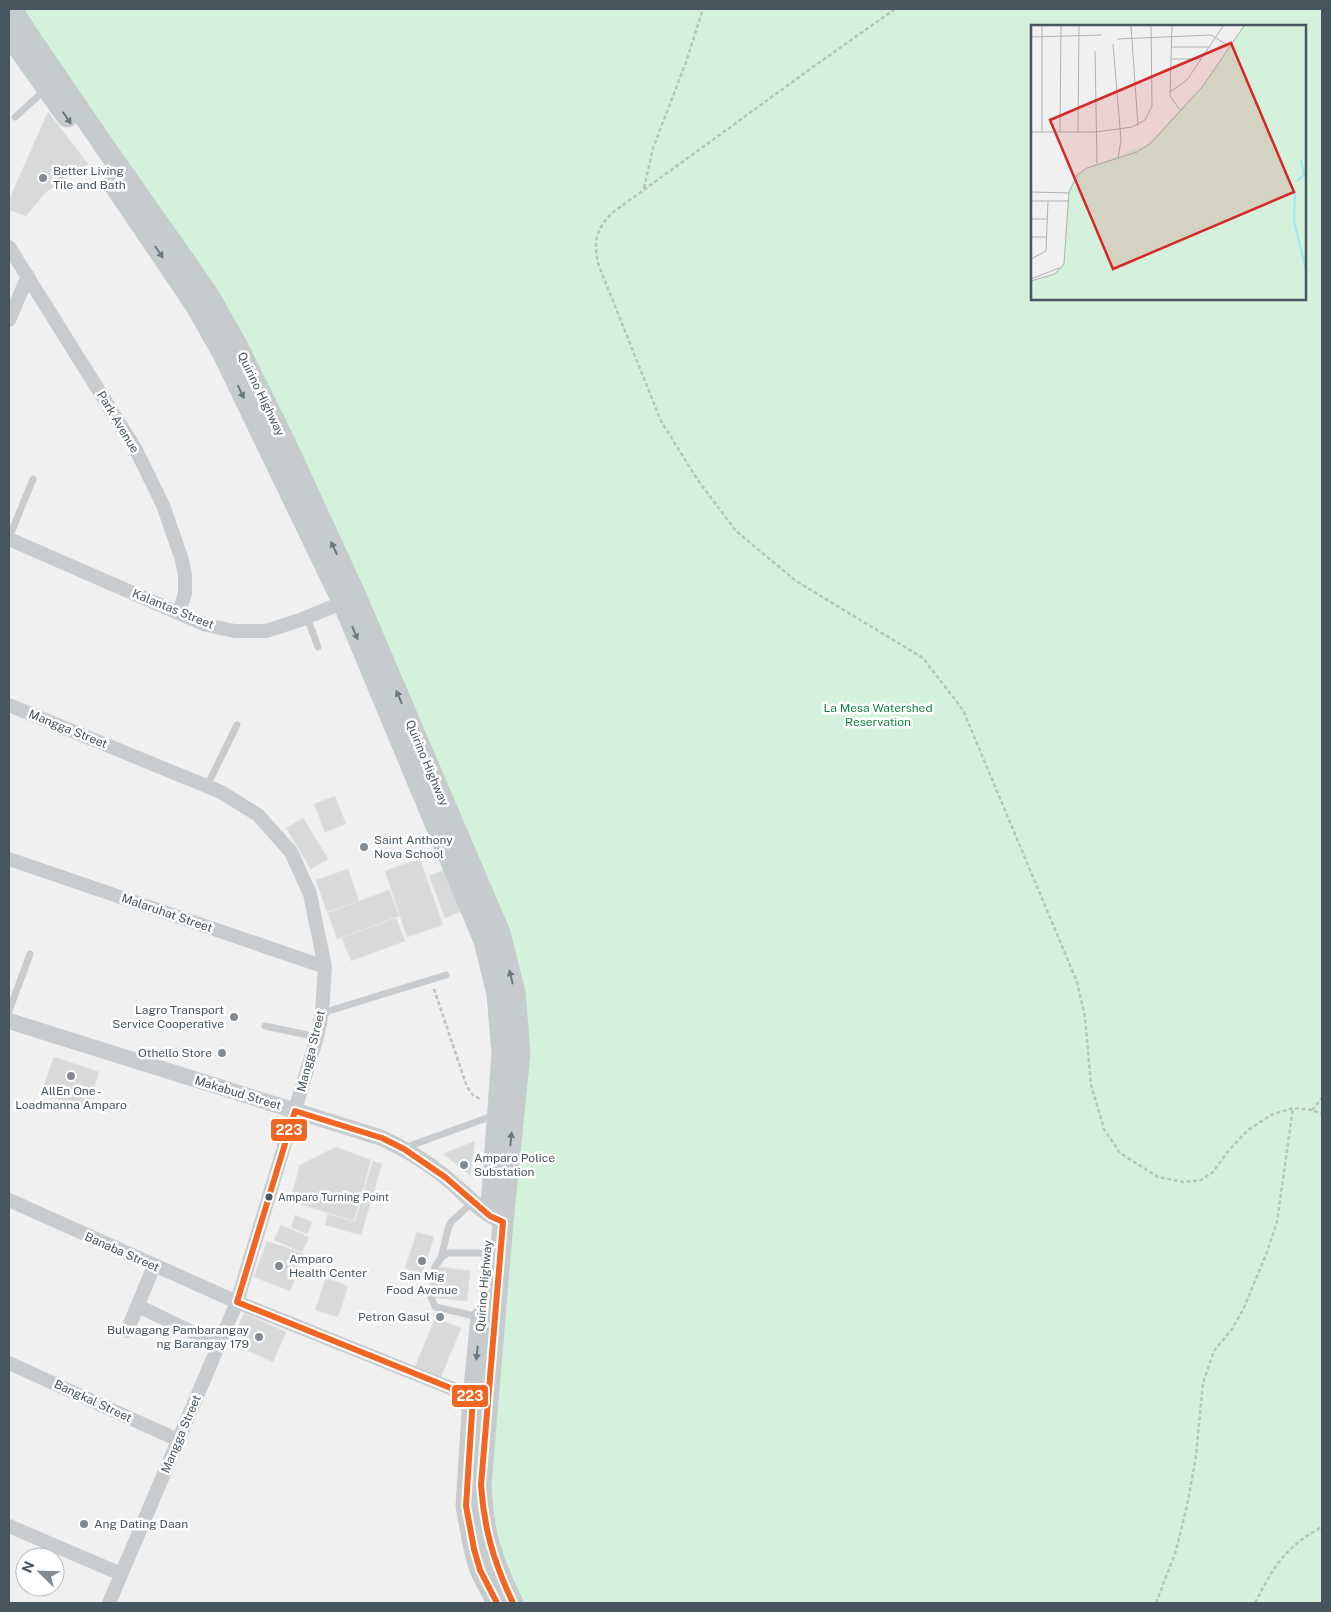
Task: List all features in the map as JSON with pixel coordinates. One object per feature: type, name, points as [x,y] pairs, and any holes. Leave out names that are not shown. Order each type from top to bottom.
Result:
[{"type":"main road","name":"Quirino Highway","points":[[12,23],[47,89],[101,154]]},
{"type":"main road","name":"Quirino Highway","points":[[12,23],[101,154],[214,338],[349,600],[500,933],[515,993],[520,1053],[497,1219],[481,1397],[466,1506],[480,1570],[497,1603]]},
{"type":"main road","name":"Quirino Highway","points":[[349,600],[484,941],[497,994],[502,1053],[498,1109],[497,1219]]},
{"type":"main road","name":"Quirino Highway","points":[[481,1397],[482,1511],[494,1561],[513,1603]]},
{"type":"street","name":"Park Avenue","points":[[9,247],[136,450],[163,505],[184,568],[185,593],[179,613]]},
{"type":"street","points":[[9,320],[28,276]]},
{"type":"street","name":"Kalantas Street","points":[[9,538],[206,625],[235,631],[266,631],[349,600]]},
{"type":"street","name":"Mangga Street","points":[[9,705],[207,786],[258,815],[291,852],[310,894],[325,967],[322,1013],[317,1037],[237,1302],[109,1603]]},
{"type":"street","name":"Malaruhat Street","points":[[9,859],[325,967]]},
{"type":"street","name":"Makabud Street","points":[[9,1022],[382,1138],[404,1148],[445,1177],[497,1219]]},
{"type":"street","name":"Banaba Street","points":[[9,1200],[237,1302],[481,1397]]},
{"type":"street","points":[[127,1331],[154,1266]]},
{"type":"street","points":[[138,1306],[219,1345]]},
{"type":"street","name":"Bangkal Street","points":[[9,1363],[178,1440]]},
{"type":"street","points":[[9,1526],[121,1574]]},
{"type":"lane","points":[[15,117],[47,89]]},
{"type":"lane","points":[[9,538],[33,479]]},
{"type":"lane","points":[[307,617],[318,647]]},
{"type":"lane","points":[[207,786],[237,725]]},
{"type":"lane","points":[[9,1011],[30,954]]},
{"type":"lane","points":[[322,1013],[446,975]]},
{"type":"lane","points":[[265,1026],[317,1037]]},
{"type":"lane","points":[[404,1148],[498,1109]]},
{"type":"lane","points":[[435,1267],[441,1258],[448,1229],[454,1217],[474,1202]]},
{"type":"lane","points":[[441,1258],[448,1253],[494,1253]]},
{"type":"lane","points":[[431,1297],[435,1308],[488,1318]]},
{"type":"path","points":[[644,189],[653,148],[686,62],[703,9]]},
{"type":"path","points":[[895,9],[612,213],[603,222],[597,235],[595,252],[600,266],[661,421],[697,479],[736,531],[796,580],[923,658],[963,710],[1077,982],[1085,1017],[1091,1085],[1104,1129],[1120,1153],[1158,1177],[1182,1182],[1201,1180],[1212,1173],[1229,1150],[1248,1130],[1271,1115],[1293,1108],[1312,1110],[1322,1114]]},
{"type":"path","points":[[431,981],[467,1087],[473,1095],[498,1109]]},
{"type":"path","points":[[1312,1110],[1322,1098]]},
{"type":"path","points":[[1156,1603],[1176,1550],[1188,1501],[1196,1456],[1203,1383],[1214,1351],[1232,1329],[1243,1310],[1277,1222],[1293,1108]]},
{"type":"path","points":[[1256,1603],[1268,1579],[1286,1552],[1306,1535],[1322,1527]]},
{"type":"green space","name":"La Mesa Watershed Reservation","points":[[9,9],[1322,9],[1322,1603],[505,1603],[480,1544],[510,1052],[505,983],[230,350]]},
{"type":"building","name":"Better Living Tile and Bath","points":[[48,112],[88,164],[46,192],[26,216],[9,210],[9,200]]},
{"type":"building","points":[[335,796],[346,824],[325,832],[314,804]]},
{"type":"building","points":[[303,818],[328,859],[311,869],[286,828]]},
{"type":"building","points":[[420,859],[443,925],[407,937],[385,871]]},
{"type":"building","points":[[348,869],[359,901],[327,912],[316,880]]},
{"type":"building","points":[[446,869],[462,911],[445,918],[429,876]]},
{"type":"building","points":[[389,890],[399,916],[337,939],[328,913]]},
{"type":"building","points":[[396,918],[405,941],[351,961],[342,938]]},
{"type":"building","points":[[54,1057],[99,1072],[87,1109],[41,1093]]},
{"type":"building","name":"Amparo Police Substation","points":[[475,1141],[470,1175],[443,1154]]},
{"type":"building","points":[[336,1147],[371,1160],[354,1221],[290,1201],[300,1165]]},
{"type":"building","points":[[373,1161],[382,1164],[361,1235],[325,1225],[328,1214],[355,1222]]},
{"type":"building","points":[[295,1215],[312,1222],[307,1234],[291,1227]]},
{"type":"building","points":[[281,1225],[309,1237],[302,1252],[274,1240]]},
{"type":"building","points":[[417,1232],[434,1237],[422,1274],[405,1268]]},
{"type":"building","name":"Amparo Health Center","points":[[267,1241],[304,1254],[290,1291],[254,1277]]},
{"type":"building","points":[[432,1266],[470,1271],[467,1301],[428,1297]]},
{"type":"building","points":[[326,1278],[348,1286],[338,1317],[315,1310]]},
{"type":"building","name":"Bulwagang Pambarangay ng Barangay 179","points":[[244,1313],[286,1332],[273,1362],[231,1343]]},
{"type":"building","points":[[435,1318],[461,1328],[441,1377],[415,1367]]},
{"type":"transit line","name":"223","points":[[497,1603],[480,1570],[466,1506],[473,1397],[237,1302],[295,1111],[382,1138],[404,1149],[445,1177],[490,1216],[503,1222],[481,1485],[482,1501],[491,1546],[500,1574],[513,1603]]},
{"type":"place","name":"Better Living Tile and Bath","points":[[43,178]]},
{"type":"place","name":"Saint Anthony Nova School","points":[[364,847]]},
{"type":"place","name":"Lagro Transport Service Cooperative","points":[[234,1017]]},
{"type":"place","name":"Othello Store","points":[[222,1053]]},
{"type":"place","name":"AllEn One - Loadmanna Amparo","points":[[71,1076]]},
{"type":"place","name":"Amparo Police Substation","points":[[464,1165]]},
{"type":"place","name":"Amparo Turning Point","points":[[269,1197]]},
{"type":"place","name":"San Mig Food Avenue","points":[[422,1261]]},
{"type":"place","name":"Amparo Health Center","points":[[279,1266]]},
{"type":"place","name":"Petron Gasul","points":[[440,1317]]},
{"type":"place","name":"Bulwagang Pambarangay ng Barangay 179","points":[[259,1337]]},
{"type":"place","name":"Ang Dating Daan","points":[[84,1524]]}]
